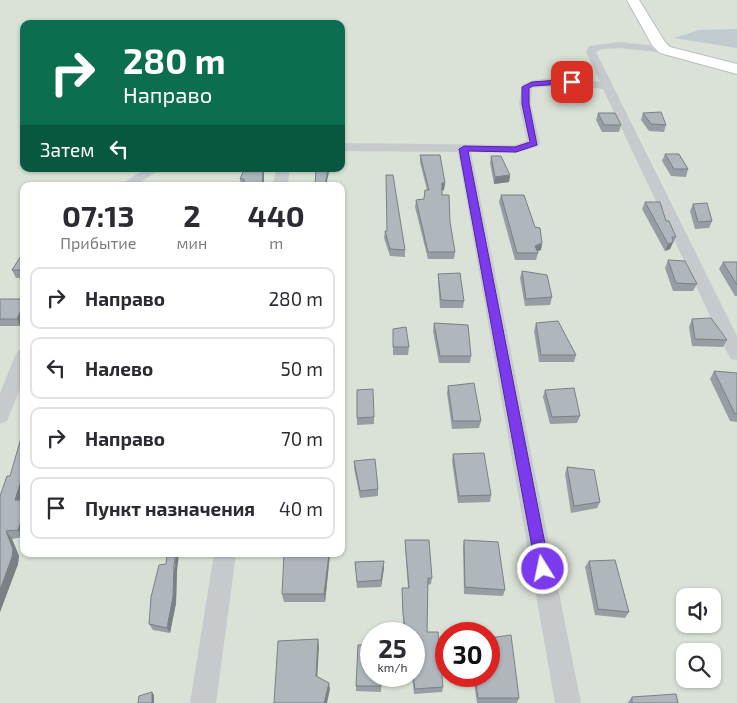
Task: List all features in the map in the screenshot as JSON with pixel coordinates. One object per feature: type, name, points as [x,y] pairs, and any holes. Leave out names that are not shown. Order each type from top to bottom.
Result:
[{"type":"street","points":[[633,0],[662,47]]},
{"type":"street","points":[[737,69],[662,47],[618,45],[593,48],[591,52],[737,354]]},
{"type":"street","points":[[345,147],[516,149],[534,143],[525,104],[526,87],[532,84],[572,82],[607,86]]},
{"type":"street","points":[[464,149],[568,703]]},
{"type":"street","points":[[132,182],[149,172]]},
{"type":"street","points":[[0,416],[20,366]]},
{"type":"street","points":[[203,703],[225,557]]},
{"type":"shaded area","points":[[0,0],[737,0],[737,703],[0,703]]},
{"type":"shaded area","points":[[737,29],[737,48],[674,38],[699,30]]},
{"type":"building","points":[[661,112],[666,125],[651,124],[643,113]]},
{"type":"building","points":[[598,113],[615,113],[621,125],[604,125]]},
{"type":"building","points":[[665,154],[679,154],[688,169],[674,169]]},
{"type":"building","points":[[420,155],[440,155],[445,183],[442,183],[442,195],[449,195],[450,222],[455,252],[428,252],[416,200],[424,199],[425,190],[429,190]]},
{"type":"building","points":[[491,156],[501,156],[510,175],[495,177]]},
{"type":"building","points":[[243,172],[263,172],[262,182],[244,182],[244,179],[240,179]]},
{"type":"building","points":[[316,172],[327,172],[326,182],[315,182]]},
{"type":"building","points":[[386,175],[393,175],[405,250],[390,249],[385,231],[387,231]]},
{"type":"building","points":[[501,195],[524,195],[535,227],[540,228],[542,243],[535,246],[538,253],[517,253]]},
{"type":"building","points":[[645,202],[660,202],[666,221],[669,221],[676,237],[672,237],[673,242],[668,244]]},
{"type":"building","points":[[707,203],[712,221],[698,222],[693,204]]},
{"type":"building","points":[[20,257],[20,270],[12,270]]},
{"type":"building","points":[[668,260],[685,261],[697,284],[676,283]]},
{"type":"building","points":[[723,262],[737,262],[737,285]]},
{"type":"building","points":[[522,271],[547,275],[552,297],[526,299]]},
{"type":"building","points":[[460,273],[464,301],[441,300],[438,274]]},
{"type":"building","points":[[0,299],[20,299],[20,312],[17,319],[0,319]]},
{"type":"building","points":[[711,318],[727,340],[695,339],[692,319]]},
{"type":"building","points":[[558,321],[576,355],[541,355],[536,323]]},
{"type":"building","points":[[434,323],[468,325],[471,356],[440,356]]},
{"type":"building","points":[[406,327],[409,347],[393,347],[393,329]]},
{"type":"building","points":[[714,371],[737,373],[737,414],[735,414]]},
{"type":"building","points":[[474,383],[481,421],[453,421],[448,386]]},
{"type":"building","points":[[574,388],[580,416],[552,417],[545,390]]},
{"type":"building","points":[[373,389],[374,417],[357,418],[357,390]]},
{"type":"building","points":[[20,442],[20,484],[15,500],[20,500],[20,524],[18,530],[6,531],[13,549],[0,590],[0,496],[7,476],[10,476]]},
{"type":"building","points":[[484,453],[491,495],[459,496],[453,454]]},
{"type":"building","points":[[375,459],[378,489],[360,491],[354,461]]},
{"type":"building","points":[[567,467],[594,470],[600,502],[574,506]]},
{"type":"building","points":[[405,540],[429,540],[432,578],[428,578],[427,632],[435,632],[435,687],[443,687],[415,689],[415,687],[425,687],[425,622],[404,622],[402,588],[409,588]]},
{"type":"building","points":[[464,540],[498,542],[505,590],[465,587]]},
{"type":"building","points":[[167,557],[175,557],[173,597],[167,628],[149,624],[151,597],[159,565],[166,564]]},
{"type":"building","points":[[284,557],[329,557],[324,594],[282,594]]},
{"type":"building","points":[[615,560],[629,612],[598,609],[589,561]]},
{"type":"building","points":[[384,561],[381,580],[357,582],[355,562]]},
{"type":"building","points":[[511,635],[519,698],[478,698],[476,687],[500,687],[500,636]]},
{"type":"building","points":[[318,639],[316,676],[329,683],[324,703],[274,703],[278,641]]},
{"type":"building","points":[[358,645],[360,645],[360,686],[356,686]]},
{"type":"building","points":[[152,692],[152,703],[138,703],[139,696]]},
{"type":"building","points":[[676,694],[678,703],[632,703],[632,697]]},
{"type":"route","points":[[543,569],[464,149],[516,149],[527,147],[534,143],[525,104],[526,87],[532,84],[572,82]]}]
